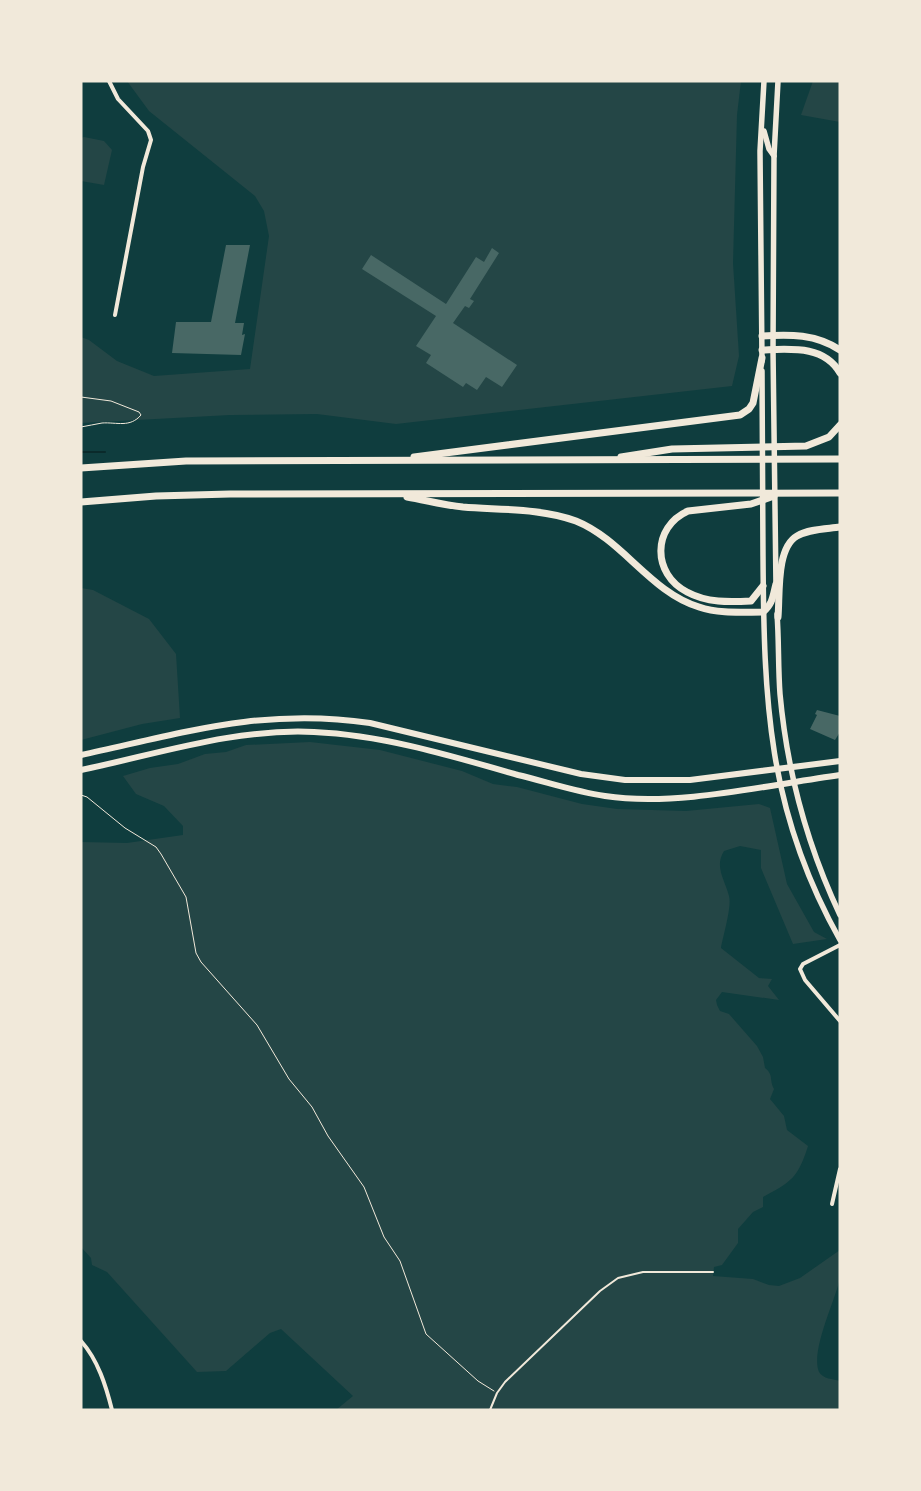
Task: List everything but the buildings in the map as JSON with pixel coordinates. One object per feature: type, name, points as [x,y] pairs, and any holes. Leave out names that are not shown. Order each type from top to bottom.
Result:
[{"type":"highway","points":[[762,336],[803,335],[823,340],[840,350]]},
{"type":"highway","points":[[762,350],[814,352],[830,361],[840,374]]},
{"type":"highway","points":[[389,461],[740,415],[749,409],[753,403],[762,358]]},
{"type":"highway","points":[[599,461],[672,449],[806,446],[829,437],[840,425]]},
{"type":"highway","points":[[81,468],[186,461],[840,459]]},
{"type":"highway","points":[[81,502],[184,496],[840,493]]},
{"type":"highway","points":[[389,494],[460,506],[563,517],[587,526],[608,540],[671,594],[689,604],[717,611],[763,612],[772,601],[776,584]]},
{"type":"highway","points":[[763,586],[751,601],[713,601],[696,597],[678,586],[664,570],[660,555],[661,541],[668,526],[680,514],[688,511],[751,504],[782,494]]},
{"type":"highway","points":[[778,616],[782,557],[788,545],[801,534],[840,527]]},
{"type":"main road","points":[[764,81],[760,151],[763,612],[766,690],[776,769],[793,835],[803,863],[840,940]]},
{"type":"main road","points":[[778,81],[774,156],[773,434],[780,693],[793,782],[819,867],[840,915]]},
{"type":"main road","points":[[762,116],[765,138],[774,156]]},
{"type":"main road","points":[[81,755],[216,725],[290,717],[345,719],[370,723],[604,778],[647,781],[683,780],[840,761]]},
{"type":"main road","points":[[81,770],[213,740],[267,732],[298,731],[339,734],[390,742],[606,796],[663,799],[840,775]]},
{"type":"street","points":[[109,81],[118,99],[148,131],[151,140],[143,167],[115,315]]},
{"type":"street","points":[[840,945],[803,964],[800,968],[805,980],[840,1021]]},
{"type":"street","points":[[832,1204],[840,1169]]},
{"type":"street","points":[[81,1341],[94,1360],[103,1380],[112,1410]]},
{"type":"lane","points":[[490,1410],[496,1393],[505,1382],[600,1291],[618,1278],[636,1272],[713,1272]]},
{"type":"path","points":[[81,396],[111,401],[139,412],[141,415],[126,424],[103,423],[81,427]]},
{"type":"path","points":[[81,795],[87,797],[125,828],[156,847],[161,854],[186,897],[196,953],[201,962],[257,1025],[289,1079],[312,1106],[328,1136],[364,1187],[384,1238],[400,1262],[416,1302],[423,1329],[478,1381],[496,1393]]},
{"type":"shaded area","points":[[127,81],[741,81],[737,115],[733,263],[739,356],[732,386],[396,424],[317,414],[230,415],[81,423],[81,337],[89,340],[117,361],[154,376],[250,369],[269,236],[264,211],[255,196],[149,111]]},
{"type":"shaded area","points":[[813,81],[840,81],[840,122],[801,115]]},
{"type":"shaded area","points":[[81,138],[104,141],[112,150],[104,185],[81,181]]},
{"type":"shaded area","points":[[81,588],[93,590],[149,619],[176,654],[180,718],[142,724],[81,740]]},
{"type":"shaded area","points":[[310,742],[380,750],[462,771],[493,784],[517,787],[582,804],[617,809],[686,811],[759,804],[770,808],[787,884],[814,932],[827,939],[793,944],[761,868],[761,850],[740,846],[724,851],[721,857],[720,868],[730,901],[721,948],[759,978],[772,979],[768,986],[779,1000],[722,992],[716,1000],[720,1011],[729,1014],[757,1046],[763,1057],[765,1068],[770,1075],[774,1089],[770,1099],[784,1116],[787,1130],[808,1146],[801,1165],[792,1178],[763,1197],[763,1207],[753,1212],[738,1229],[738,1243],[722,1265],[714,1267],[713,1276],[753,1279],[769,1285],[779,1286],[800,1278],[840,1250],[840,1278],[821,1339],[817,1363],[821,1374],[840,1381],[840,1410],[336,1410],[353,1396],[281,1329],[270,1333],[226,1371],[197,1372],[107,1272],[92,1265],[91,1258],[81,1247],[81,842],[127,843],[183,835],[183,826],[164,806],[136,794],[123,776],[150,768],[178,764],[205,754],[226,752],[246,745]]},
{"type":"waterway","points":[[81,452],[105,452]]}]
